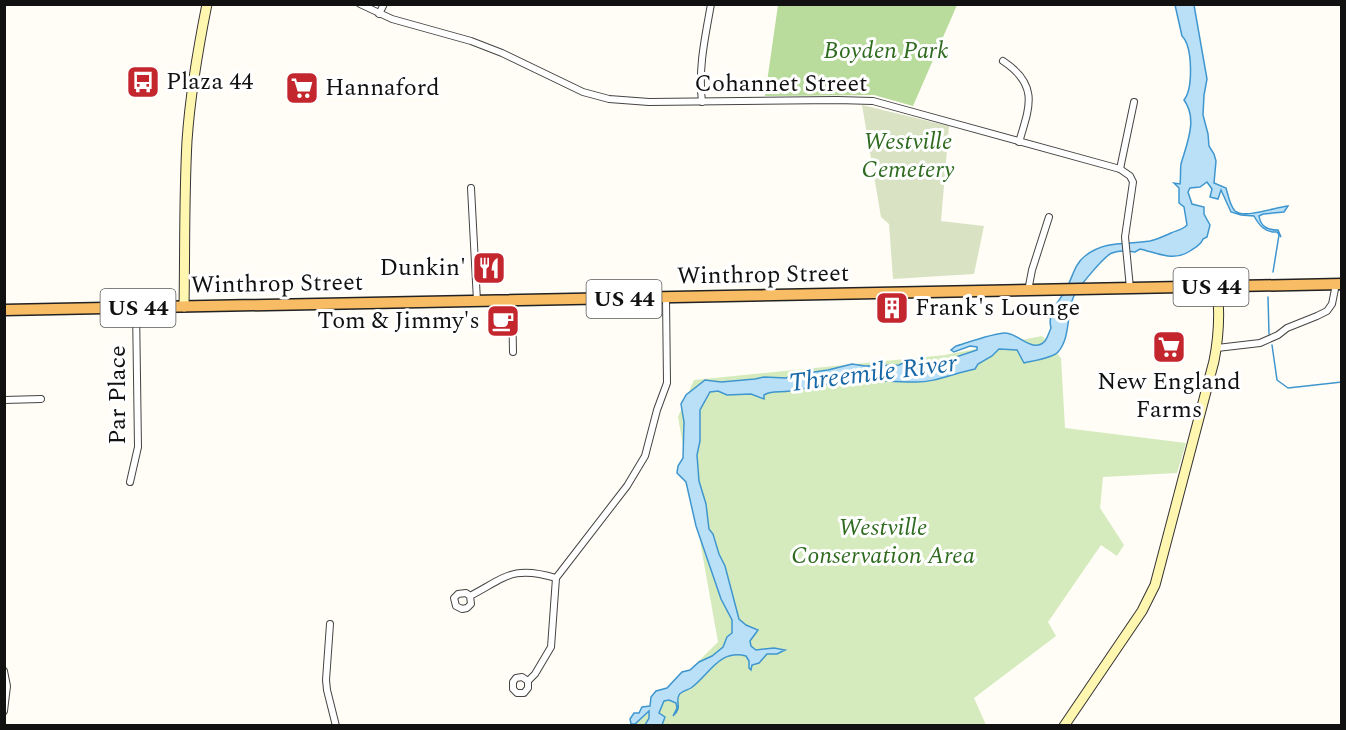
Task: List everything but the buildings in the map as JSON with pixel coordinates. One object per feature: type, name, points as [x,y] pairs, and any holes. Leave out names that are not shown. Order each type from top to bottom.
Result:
[{"type":"highway","name":"Winthrop Street","points":[[4,310],[1339,284]]},
{"type":"main road","points":[[184,307],[187,139],[207,4]]},
{"type":"main road","points":[[1064,726],[1142,611],[1155,585],[1217,348],[1219,308],[1217,287]]},
{"type":"street","name":"Cohannet Street","points":[[360,4],[379,14],[471,41],[502,53],[590,95],[623,101],[873,101],[1120,169]]},
{"type":"street","points":[[379,14],[384,4]]},
{"type":"street","points":[[702,102],[700,81],[702,54],[711,4]]},
{"type":"street","points":[[1003,61],[1017,71],[1026,84],[1029,97],[1029,108],[1019,142]]},
{"type":"street","points":[[1130,289],[1126,239],[1133,182],[1130,176],[1120,169],[1134,102]]},
{"type":"street","points":[[471,188],[477,302]]},
{"type":"street","points":[[1028,291],[1032,270],[1049,217]]},
{"type":"street","points":[[1217,348],[1260,343],[1287,328],[1317,316],[1332,304],[1339,284]]},
{"type":"street","points":[[528,681],[535,674],[551,647],[556,578],[627,486],[645,456],[657,410],[666,388],[666,298]]},
{"type":"street","points":[[512,301],[513,352]]},
{"type":"street","name":"Par Place","points":[[130,482],[138,447],[136,308]]},
{"type":"street","points":[[4,400],[41,399]]},
{"type":"street","points":[[470,596],[516,573],[530,572],[556,578]]},
{"type":"street","points":[[330,624],[326,680],[336,726]]},
{"type":"street","points":[[4,671],[7,686],[4,711]]},
{"type":"green space","name":"Boyden Park","points":[[778,4],[957,5],[913,106],[874,95],[765,96]]},
{"type":"green space","name":"Westville Cemetery","points":[[862,105],[949,126],[941,221],[984,226],[974,274],[893,279],[889,224],[881,217]]},
{"type":"green space","name":"Westville Conservation Area","points":[[1042,336],[1061,358],[1065,428],[1186,443],[1177,473],[1103,477],[1100,508],[1124,545],[1117,556],[1101,545],[1048,622],[1056,636],[974,698],[986,725],[633,726],[718,642],[678,417],[694,380],[945,355]]},
{"type":"water","name":"Threemile River","points":[[1175,5],[1194,5],[1207,79],[1203,115],[1209,146],[1216,161],[1214,183],[1226,188],[1232,206],[1240,213],[1253,213],[1288,206],[1284,212],[1259,216],[1264,226],[1278,230],[1281,237],[1277,232],[1263,228],[1254,216],[1231,212],[1221,190],[1218,199],[1210,197],[1212,189],[1207,182],[1200,187],[1190,188],[1188,192],[1192,204],[1204,207],[1204,214],[1210,225],[1207,237],[1196,247],[1178,256],[1165,256],[1140,249],[1135,252],[1118,251],[1108,255],[1075,294],[1065,340],[1058,352],[1052,356],[1024,363],[1017,350],[999,349],[978,364],[975,369],[937,379],[921,382],[849,381],[770,393],[764,395],[764,399],[751,394],[727,395],[718,391],[710,392],[700,410],[700,441],[697,455],[699,481],[706,504],[709,529],[725,566],[739,619],[758,630],[750,641],[751,646],[756,650],[774,648],[785,650],[777,654],[767,654],[759,663],[752,665],[751,670],[746,656],[729,656],[722,659],[691,688],[680,694],[678,710],[673,716],[677,708],[676,703],[669,700],[664,701],[659,713],[665,717],[662,725],[645,725],[649,718],[649,711],[635,724],[631,724],[630,719],[634,713],[639,713],[642,707],[650,706],[651,697],[656,691],[667,688],[682,672],[690,670],[699,662],[712,656],[723,647],[727,637],[732,633],[732,620],[721,599],[696,526],[686,482],[677,473],[683,458],[684,422],[681,404],[686,395],[705,380],[721,382],[764,377],[786,378],[852,364],[865,366],[899,365],[905,362],[920,365],[938,363],[977,350],[977,347],[970,346],[954,352],[951,350],[956,346],[1002,333],[1011,334],[1036,345],[1045,341],[1051,328],[1050,322],[1054,308],[1081,259],[1101,247],[1153,240],[1187,225],[1184,207],[1179,203],[1179,188],[1174,183],[1180,184],[1181,164],[1190,131],[1190,115],[1184,100],[1189,87],[1190,58]]},
{"type":"waterway","points":[[1273,272],[1279,235]]},
{"type":"waterway","points":[[1268,297],[1269,334]]},
{"type":"waterway","points":[[1272,345],[1277,380],[1288,388],[1342,382]]},
{"type":"place","name":"Plaza 44","points":[[143,82]]},
{"type":"place","name":"Hannaford","points":[[302,88]]},
{"type":"place","name":"Dunkin'","points":[[489,268]]},
{"type":"place","name":"Frank's Lounge","points":[[892,308]]},
{"type":"place","name":"Tom & Jimmy's","points":[[503,321]]},
{"type":"place","name":"New England Farms","points":[[1169,347]]}]
